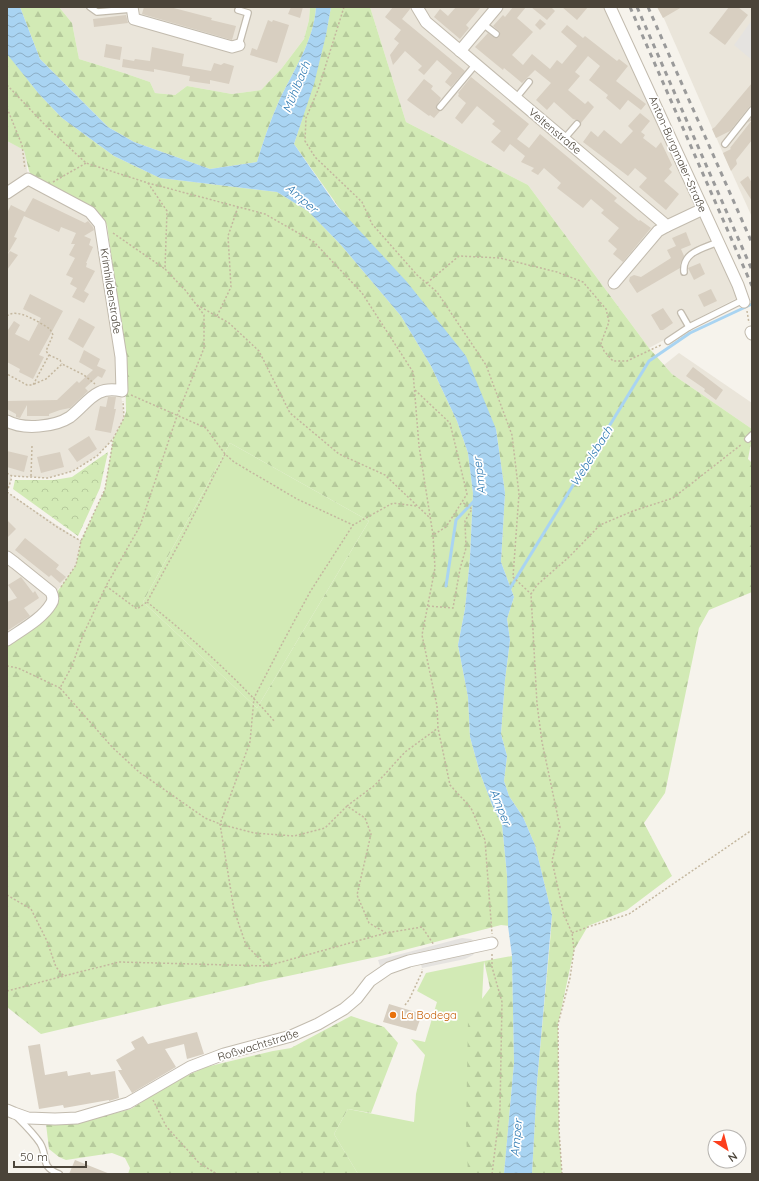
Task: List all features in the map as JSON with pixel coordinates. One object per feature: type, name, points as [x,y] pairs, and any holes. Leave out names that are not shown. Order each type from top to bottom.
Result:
[{"type":"street","name":"Veltenstraße","points":[[417,7],[426,22],[667,226]]},
{"type":"street","points":[[460,51],[497,7]]},
{"type":"street","name":"Anton-Burgmaier-Straße","points":[[610,7],[738,285],[743,301]]},
{"type":"street","points":[[132,8],[134,19],[232,47],[240,45]]},
{"type":"street","points":[[7,193],[28,179],[90,212],[100,224]]},
{"type":"street","points":[[614,283],[658,231],[703,209]]},
{"type":"street","name":"Krimhildenstraße","points":[[100,224],[121,357],[122,391]]},
{"type":"street","points":[[7,421],[32,426],[60,422],[69,417],[99,391],[114,389],[122,391]]},
{"type":"street","points":[[7,557],[51,592],[53,596],[52,603],[40,616],[7,640]]},
{"type":"street","name":"Roßwachtstraße","points":[[10,1112],[28,1118],[39,1119],[77,1118],[128,1103],[190,1067],[224,1054],[291,1036],[318,1024],[344,1009],[357,998],[370,982],[389,968],[419,958],[492,943]]},
{"type":"lane","points":[[90,7],[97,12],[132,8]]},
{"type":"lane","points":[[238,10],[248,13],[240,45]]},
{"type":"lane","points":[[483,24],[496,34]]},
{"type":"lane","points":[[440,107],[476,64]]},
{"type":"lane","points":[[516,98],[529,82]]},
{"type":"lane","points":[[725,144],[752,110]]},
{"type":"lane","points":[[564,139],[577,124]]},
{"type":"lane","points":[[684,272],[684,264],[688,256],[718,242]]},
{"type":"lane","points":[[668,341],[689,327],[743,301]]},
{"type":"lane","points":[[681,313],[689,327]]},
{"type":"lane","name":"Roßwachtstraße","points":[[10,1112],[40,1143],[43,1149],[46,1165],[51,1170],[59,1174]]},
{"type":"path","points":[[344,7],[318,90],[306,118],[305,141],[315,157],[362,202],[372,224],[417,275],[437,292],[486,365],[512,435],[519,494],[513,577],[531,594]]},
{"type":"path","points":[[7,85],[46,127],[86,163],[148,183],[265,214],[314,242],[362,293],[413,372],[419,446],[433,535],[435,568],[422,635],[437,706],[438,728],[450,785],[471,808],[485,840],[492,943],[492,967],[502,1002],[500,1109],[492,1174]]},
{"type":"path","points":[[7,108],[22,145],[28,179]]},
{"type":"path","points":[[45,188],[57,179],[86,163]]},
{"type":"path","points":[[148,183],[167,211],[165,269]]},
{"type":"path","points":[[217,316],[231,287],[228,236],[238,207]]},
{"type":"path","points":[[60,688],[72,666],[83,635],[106,586],[140,526],[177,416],[204,348],[204,314],[165,269],[100,224]]},
{"type":"path","points":[[427,283],[459,256],[500,258],[557,272],[583,282],[606,310],[609,322],[601,342],[604,351],[613,361],[627,361],[668,341]]},
{"type":"path","points":[[195,304],[229,323],[259,351],[290,413],[339,454],[385,475],[430,519]]},
{"type":"path","points":[[7,316],[9,314],[20,313],[50,329],[53,335],[46,351],[49,355],[60,360],[62,364],[84,375],[93,382],[99,391]]},
{"type":"path","points":[[749,317],[752,314]]},
{"type":"path","points":[[33,385],[49,355]]},
{"type":"path","points":[[7,374],[27,385],[33,385],[46,380],[62,364]]},
{"type":"path","points":[[415,390],[450,423],[467,494],[446,527],[433,535]]},
{"type":"path","points":[[7,473],[12,476],[48,478],[73,471],[97,456],[113,439],[124,418],[122,391],[206,428],[225,454],[234,462],[297,499],[353,525]]},
{"type":"path","points":[[562,1174],[559,1130],[558,1024],[570,978],[574,950],[572,934],[564,915],[552,861],[560,827],[542,742],[537,704],[531,594],[537,585],[569,557],[600,525],[633,511],[673,498],[750,437]]},
{"type":"path","points":[[53,596],[76,565],[81,541],[105,489],[113,439]]},
{"type":"path","points":[[31,477],[32,446]]},
{"type":"path","points":[[106,586],[137,609],[147,602],[225,454]]},
{"type":"path","points":[[12,476],[7,492],[57,528],[81,541]]},
{"type":"path","points":[[428,606],[453,608],[460,569],[466,548],[465,521],[472,509],[462,502]]},
{"type":"path","points":[[267,966],[246,945],[234,910],[220,824],[250,742],[254,698],[310,592],[353,525],[393,503],[416,506]]},
{"type":"path","points":[[147,602],[179,627],[254,698],[275,722]]},
{"type":"path","points":[[7,666],[18,668],[60,688],[112,746],[138,772],[205,818],[220,824],[254,833],[294,836],[325,828],[347,806],[375,784],[405,752],[438,728]]},
{"type":"path","points":[[347,806],[365,818],[371,834],[357,895],[369,923],[386,932]]},
{"type":"path","points":[[572,934],[588,926],[628,914],[752,830]]},
{"type":"path","points":[[7,895],[31,909],[47,941],[56,967],[64,976]]},
{"type":"path","points":[[7,991],[119,962],[267,966],[386,932],[422,927],[439,954]]},
{"type":"path","points":[[405,1005],[409,1000],[422,972],[419,958]]},
{"type":"path","points":[[149,1092],[166,1126],[200,1163],[217,1174]]},
{"type":"shaded area","points":[[59,7],[310,7],[309,20],[304,39],[282,68],[261,90],[232,94],[187,86],[175,95],[155,93],[150,82],[79,59],[72,23]]},
{"type":"shaded area","points":[[370,7],[606,7],[739,297],[698,318],[649,348],[528,185],[406,122]]},
{"type":"shaded area","points":[[659,7],[752,7],[752,217],[723,153]]},
{"type":"shaded area","points":[[752,20],[752,60],[734,45]]},
{"type":"shaded area","points":[[7,141],[25,150],[28,179],[100,224],[124,418],[113,439],[97,456],[73,471],[48,478],[12,476],[7,492]]},
{"type":"shaded area","points":[[679,353],[752,403],[752,429],[672,374],[664,365]]},
{"type":"shaded area","points":[[7,492],[81,541],[76,565],[53,596],[52,603],[7,640]]},
{"type":"shaded area","points":[[462,938],[471,939],[477,943],[380,966],[378,960]]},
{"type":"shaded area","points":[[477,948],[473,955],[465,959],[422,968],[420,961]]},
{"type":"green space","points":[[20,7],[59,7],[72,23],[79,59],[150,82],[155,93],[175,95],[187,86],[232,94],[261,90],[282,68],[304,39],[309,20],[310,7],[316,7],[307,44],[276,109],[257,162],[210,169],[134,142],[108,127],[40,59]]},
{"type":"green space","points":[[331,7],[370,7],[406,122],[528,185],[649,348],[672,374],[752,429],[748,459],[752,463],[752,592],[709,610],[699,628],[665,793],[644,823],[672,876],[627,910],[588,926],[574,950],[558,1024],[559,1130],[562,1174],[532,1174],[537,1082],[552,915],[535,845],[523,817],[509,796],[504,781],[507,756],[501,734],[510,640],[507,619],[514,597],[501,562],[505,493],[496,429],[294,144],[315,76]]},
{"type":"green space","points":[[7,53],[39,94],[62,118],[114,156],[160,178],[277,192],[308,211],[341,245],[401,316],[431,366],[457,421],[468,453],[473,493],[470,558],[465,609],[458,645],[468,697],[470,737],[480,773],[493,807],[502,824],[507,875],[551,931],[501,925],[381,956],[265,981],[41,1034],[7,1007],[7,640],[40,616],[76,565],[81,541],[105,489],[113,439],[126,412],[125,356],[107,225],[94,209],[32,177],[24,150],[7,141]],"holes":[[[230,443],[369,521],[257,708],[143,602]]]},
{"type":"green space","points":[[230,443],[369,521],[257,708],[143,602]]},
{"type":"green space","points":[[108,452],[100,488],[78,536],[13,489],[15,480],[54,480],[72,477]]},
{"type":"green space","points":[[512,956],[514,1063],[504,1174],[468,1174],[466,1132],[468,1018],[490,988],[484,961]]},
{"type":"green space","points":[[484,961],[473,1174],[358,1174],[334,1134],[348,1109],[414,1122],[416,1094],[425,1055],[411,1039],[425,1042],[437,1002],[417,991],[426,973]]},
{"type":"green space","points":[[351,1016],[384,1027],[398,1043],[371,1113],[348,1109],[334,1134],[358,1174],[128,1174],[130,1168],[125,1158],[112,1153],[66,1160],[59,1157],[49,1149],[46,1124],[80,1122],[131,1109],[173,1082],[206,1067],[291,1048]]},
{"type":"water","points":[[7,7],[20,7],[40,59],[108,127],[134,142],[210,169],[257,162],[276,109],[307,44],[316,7],[331,7],[314,84],[294,144],[336,205],[407,282],[466,356],[496,429],[505,493],[501,562],[514,597],[507,619],[510,640],[501,734],[507,756],[504,781],[509,796],[523,817],[535,845],[552,915],[537,1082],[532,1174],[504,1174],[514,1063],[512,956],[508,926],[507,875],[502,824],[493,807],[480,773],[470,737],[468,697],[458,645],[465,609],[470,558],[473,493],[468,453],[457,421],[431,366],[401,316],[341,245],[308,211],[277,192],[160,178],[114,156],[62,118],[39,94],[7,54]]},
{"type":"building","points":[[144,7],[170,7],[236,26],[232,40],[142,14]]},
{"type":"building","points":[[291,7],[303,7],[300,18],[288,14]]},
{"type":"building","points":[[393,7],[410,7],[402,19],[465,71],[451,87],[445,82],[452,73],[437,60],[424,75],[418,70],[422,66],[405,51],[393,65],[390,55],[399,43],[394,39],[401,30],[385,17]]},
{"type":"building","points":[[456,7],[481,7],[466,25],[469,28],[460,39],[434,17],[440,9],[448,16]]},
{"type":"building","points":[[513,7],[526,7],[517,18],[533,32],[512,55],[523,65],[532,54],[550,69],[557,60],[562,64],[577,46],[561,32],[567,25],[583,38],[585,36],[617,61],[619,59],[628,66],[616,81],[646,104],[641,110],[628,100],[620,110],[606,98],[608,95],[589,80],[600,66],[588,56],[575,72],[580,76],[568,90],[585,104],[588,101],[594,107],[581,123],[573,119],[554,102],[547,110],[536,100],[551,83],[535,70],[522,83],[504,68],[503,70],[475,47],[488,33],[495,38],[499,37],[500,32],[493,26],[503,15],[505,17]]},
{"type":"building","points":[[531,7],[551,7],[555,11],[547,20]]},
{"type":"building","points":[[562,7],[588,7],[577,20]]},
{"type":"building","points":[[657,7],[682,7],[663,18]]},
{"type":"building","points":[[729,7],[738,7],[748,15],[725,45],[709,33]]},
{"type":"building","points":[[126,15],[128,23],[94,27],[93,19]]},
{"type":"building","points":[[540,19],[546,24],[540,30],[535,25]]},
{"type":"building","points":[[268,20],[289,25],[277,63],[250,55],[252,48],[257,50]]},
{"type":"building","points":[[106,44],[122,47],[120,60],[104,57]]},
{"type":"building","points":[[152,47],[184,54],[182,66],[211,71],[214,63],[221,65],[224,63],[234,66],[229,84],[210,80],[210,84],[189,81],[190,76],[154,69],[154,72],[122,67],[123,59],[150,61]]},
{"type":"building","points":[[471,77],[529,124],[517,139],[529,148],[540,134],[617,198],[614,201],[639,221],[640,220],[651,228],[623,262],[613,254],[617,249],[608,241],[619,228],[601,213],[604,210],[591,199],[583,208],[557,188],[561,183],[544,168],[538,175],[531,171],[534,168],[521,162],[525,156],[510,144],[504,152],[491,142],[501,131],[492,124],[495,121],[477,106],[462,124],[455,118],[466,103],[458,96],[458,93]]},
{"type":"building","points":[[424,79],[433,86],[431,89],[441,98],[436,107],[437,110],[440,111],[434,118],[407,100]]},
{"type":"building","points":[[752,83],[752,106],[749,107],[730,131],[716,138],[712,129]]},
{"type":"building","points":[[640,113],[650,121],[641,132],[645,135],[643,138],[656,148],[661,142],[672,165],[669,169],[672,172],[664,181],[679,194],[666,210],[639,187],[647,178],[635,168],[628,176],[583,142],[591,131],[598,137],[604,130],[621,144],[633,131],[628,126]]},
{"type":"building","points":[[752,120],[752,140],[736,160],[737,164],[731,171],[723,153],[731,149],[730,148]]},
{"type":"building","points":[[748,176],[752,183],[752,201],[740,182]]},
{"type":"building","points":[[33,198],[85,223],[88,221],[93,227],[94,230],[84,236],[91,239],[89,245],[93,247],[86,263],[86,267],[95,271],[84,291],[89,294],[84,303],[72,297],[77,288],[70,284],[73,278],[66,275],[75,258],[69,255],[75,244],[71,244],[76,233],[61,227],[59,232],[24,216],[14,237],[17,238],[7,255],[7,213],[11,205],[25,212]]},
{"type":"building","points":[[686,232],[691,245],[681,249],[684,256],[680,264],[680,268],[637,293],[629,281],[630,277],[634,275],[641,277],[671,258],[667,250],[676,246],[672,238]]},
{"type":"building","points":[[10,251],[18,255],[7,270],[7,255]]},
{"type":"building","points":[[700,263],[705,274],[694,280],[688,268]]},
{"type":"building","points":[[711,289],[717,301],[704,307],[698,295]]},
{"type":"building","points":[[30,294],[63,311],[39,355],[44,357],[33,379],[19,372],[20,369],[7,362],[7,330],[14,321],[20,325],[15,334],[29,341],[41,318],[23,309]]},
{"type":"building","points":[[663,308],[673,323],[663,330],[660,330],[651,315]]},
{"type":"building","points":[[79,318],[95,327],[83,348],[68,339]]},
{"type":"building","points":[[84,350],[100,359],[97,366],[106,370],[102,378],[98,376],[85,388],[88,391],[70,408],[49,414],[49,416],[27,416],[27,405],[20,418],[16,417],[16,414],[7,409],[7,401],[57,400],[77,381],[79,383],[93,370],[79,362]]},
{"type":"building","points":[[693,367],[723,390],[716,400],[704,391],[705,389],[686,376]]},
{"type":"building","points":[[108,397],[116,397],[114,409],[116,409],[111,433],[95,430],[100,406],[106,407]]},
{"type":"building","points":[[89,436],[97,449],[77,462],[68,449]]},
{"type":"building","points":[[7,451],[28,456],[24,472],[7,467]]},
{"type":"building","points":[[60,452],[64,467],[41,473],[37,457]]},
{"type":"building","points":[[7,520],[16,529],[7,538]]},
{"type":"building","points":[[25,538],[59,565],[56,569],[66,577],[60,583],[51,575],[49,577],[15,550]]},
{"type":"building","points":[[21,577],[33,593],[35,591],[39,598],[24,608],[30,616],[7,631],[7,602],[17,598],[8,585]]},
{"type":"building","points":[[389,1004],[422,1014],[416,1031],[383,1022]]},
{"type":"building","points":[[197,1032],[204,1054],[187,1059],[184,1044],[165,1049],[176,1067],[132,1093],[118,1070],[122,1070],[116,1060],[135,1049],[131,1042],[143,1036],[148,1044]]},
{"type":"building","points":[[40,1044],[45,1075],[67,1071],[68,1076],[90,1072],[91,1075],[115,1071],[119,1098],[64,1108],[63,1105],[39,1109],[28,1046]]},
{"type":"building","points":[[75,1160],[110,1174],[69,1174]]},
{"type":"waterway","name":"Webelsbach","points":[[509,590],[649,361],[690,333],[752,304]]},
{"type":"waterway","name":"Amper","points":[[446,586],[456,520],[475,500]]},
{"type":"railway","points":[[630,7],[752,286]]},
{"type":"railway","points":[[637,7],[752,270]]},
{"type":"railway","points":[[648,7],[752,243]]},
{"type":"place","name":"La Bodega","points":[[393,1015]]},
{"type":"water label","name":"Mühlbach","points":[[296,87]]}]
